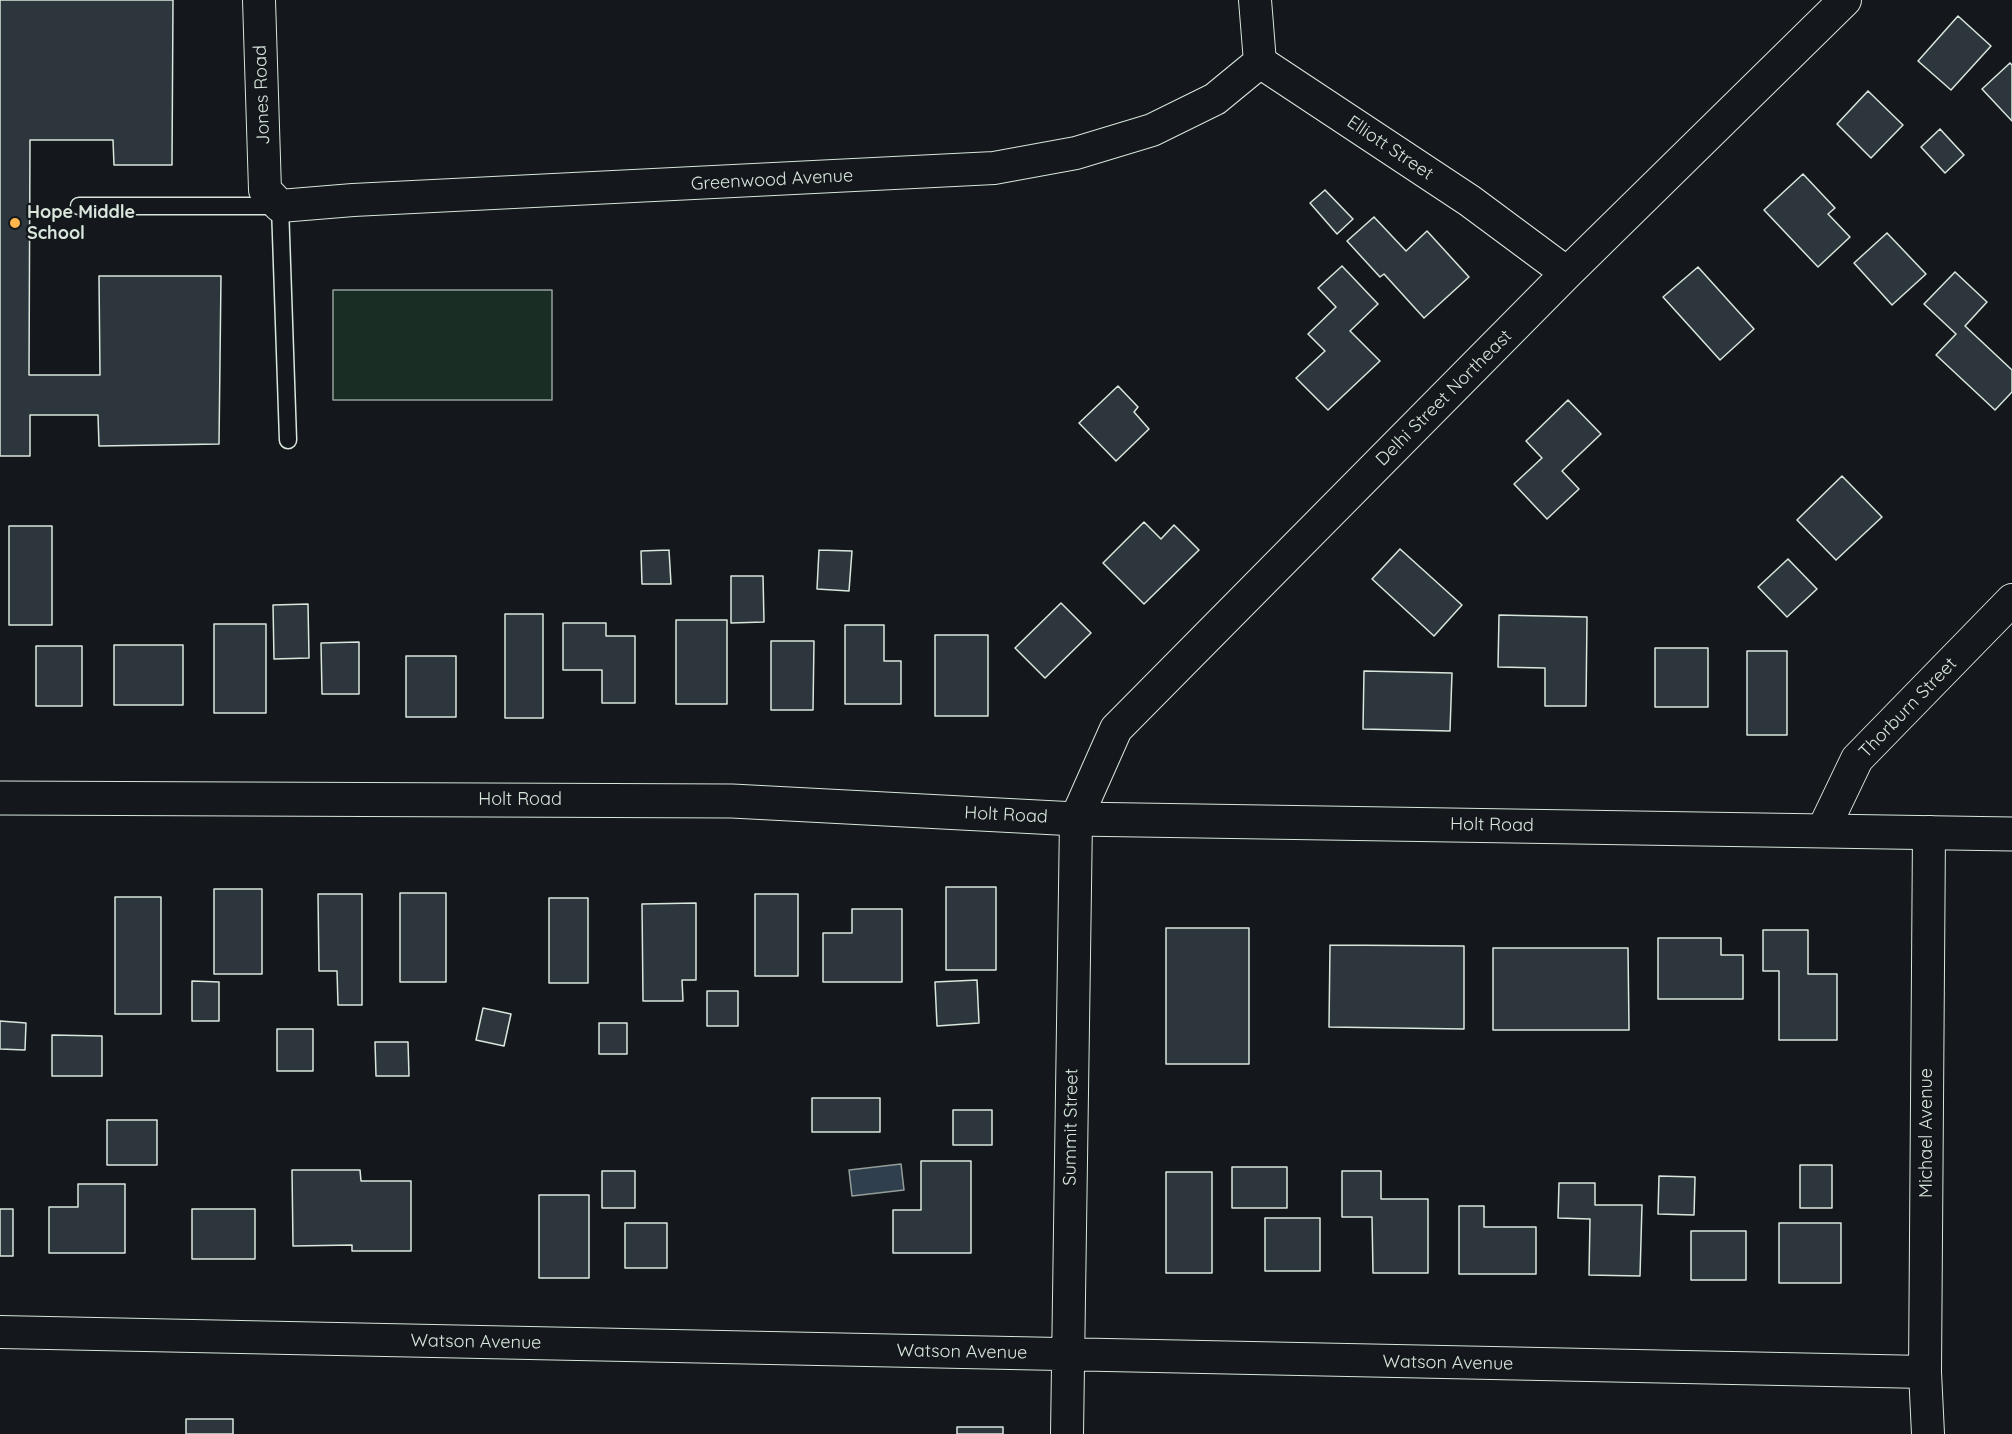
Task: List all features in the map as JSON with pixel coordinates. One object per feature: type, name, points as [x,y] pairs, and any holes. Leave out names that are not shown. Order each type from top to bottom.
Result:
[{"type":"main road","name":"Holt Road","points":[[0,798],[732,801],[1076,819],[2012,834]]},
{"type":"street","name":"Jones Road","points":[[259,0],[273,198]]},
{"type":"street","points":[[1255,0],[1260,62]]},
{"type":"street","name":"Delhi Street Northeast","points":[[1076,819],[1116,729],[1567,273],[1845,0]]},
{"type":"street","name":"Greenwood Avenue","points":[[273,198],[353,200],[994,168],[1076,153],[1152,130],[1215,99],[1260,62]]},
{"type":"street","name":"Elliott Street","points":[[1260,62],[1470,201],[1567,273]]},
{"type":"street","name":"Thorburn Street","points":[[1823,830],[1857,759],[2012,600]]},
{"type":"street","name":"Summit Street","points":[[1067,1434],[1076,819]]},
{"type":"street","name":"Michael Avenue","points":[[1928,1434],[1925,1372],[1929,832]]},
{"type":"street","name":"Watson Avenue","points":[[0,1332],[1925,1372]]},
{"type":"lane","points":[[79,206],[273,198],[288,440]]},
{"type":"green space","points":[[333,290],[552,290],[552,400],[333,400]]},
{"type":"water","points":[[901,1164],[904,1190],[852,1196],[849,1170]]},
{"type":"building","name":"Hope Middle School","points":[[0,0],[173,0],[172,165],[114,165],[113,140],[30,140],[29,375],[100,375],[99,276],[221,276],[219,444],[99,446],[98,415],[30,415],[30,456],[0,456]]},
{"type":"building","points":[[1958,16],[1991,46],[1951,90],[1918,61]]},
{"type":"building","points":[[2010,63],[2012,65],[2012,121],[1982,89]]},
{"type":"building","points":[[1868,91],[1903,125],[1871,158],[1837,124]]},
{"type":"building","points":[[1940,129],[1964,155],[1945,173],[1921,147]]},
{"type":"building","points":[[1803,174],[1835,208],[1828,214],[1850,237],[1818,267],[1764,210]]},
{"type":"building","points":[[1325,190],[1353,219],[1337,234],[1310,203]]},
{"type":"building","points":[[1374,217],[1406,251],[1427,231],[1469,277],[1424,318],[1384,274],[1380,277],[1347,241]]},
{"type":"building","points":[[1887,233],[1926,274],[1892,305],[1854,263]]},
{"type":"building","points":[[1342,266],[1378,304],[1350,331],[1380,361],[1328,410],[1296,378],[1325,351],[1308,334],[1336,307],[1318,288]]},
{"type":"building","points":[[1698,267],[1754,329],[1720,360],[1663,297]]},
{"type":"building","points":[[1955,272],[1987,302],[1965,326],[2012,370],[2012,392],[1995,410],[1936,355],[1956,334],[1924,304]]},
{"type":"building","points":[[1118,386],[1138,407],[1134,412],[1149,429],[1116,461],[1079,423]]},
{"type":"building","points":[[1568,400],[1601,434],[1562,471],[1579,489],[1547,519],[1514,484],[1542,458],[1526,441]]},
{"type":"building","points":[[1842,476],[1882,517],[1836,560],[1797,520]]},
{"type":"building","points":[[1144,522],[1161,539],[1174,525],[1199,550],[1144,604],[1103,563]]},
{"type":"building","points":[[9,526],[52,526],[52,625],[9,625]]},
{"type":"building","points":[[1400,549],[1462,605],[1434,636],[1372,579]]},
{"type":"building","points":[[669,550],[671,584],[642,584],[641,551]]},
{"type":"building","points":[[819,550],[852,551],[849,591],[817,589]]},
{"type":"building","points":[[1788,559],[1817,589],[1787,617],[1758,587]]},
{"type":"building","points":[[731,576],[763,576],[764,622],[731,623]]},
{"type":"building","points":[[1061,603],[1091,633],[1045,678],[1015,648]]},
{"type":"building","points":[[308,604],[309,658],[274,659],[273,605]]},
{"type":"building","points":[[505,614],[543,614],[543,718],[505,718]]},
{"type":"building","points":[[1499,615],[1587,617],[1586,706],[1545,706],[1545,668],[1498,667]]},
{"type":"building","points":[[676,620],[727,620],[727,704],[676,704]]},
{"type":"building","points":[[563,623],[606,623],[606,636],[635,636],[635,703],[602,703],[602,670],[563,670]]},
{"type":"building","points":[[214,624],[266,624],[266,713],[214,713]]},
{"type":"building","points":[[845,625],[884,625],[884,661],[901,661],[901,704],[845,704]]},
{"type":"building","points":[[935,635],[988,635],[988,716],[935,716]]},
{"type":"building","points":[[771,641],[814,641],[813,710],[771,710]]},
{"type":"building","points":[[359,642],[359,694],[322,694],[321,643]]},
{"type":"building","points":[[114,645],[183,645],[183,705],[114,705]]},
{"type":"building","points":[[36,646],[82,646],[82,706],[36,706]]},
{"type":"building","points":[[1655,648],[1708,648],[1708,707],[1655,707]]},
{"type":"building","points":[[1747,651],[1787,651],[1787,735],[1747,735]]},
{"type":"building","points":[[406,656],[456,656],[456,717],[406,717]]},
{"type":"building","points":[[1364,671],[1452,673],[1450,731],[1363,729]]},
{"type":"building","points":[[946,887],[996,887],[996,970],[946,970]]},
{"type":"building","points":[[214,889],[262,889],[262,974],[214,974]]},
{"type":"building","points":[[400,893],[446,893],[446,982],[400,982]]},
{"type":"building","points":[[318,894],[362,894],[362,1005],[338,1005],[337,971],[319,971]]},
{"type":"building","points":[[755,894],[798,894],[798,976],[755,976]]},
{"type":"building","points":[[115,897],[161,897],[161,1014],[115,1014]]},
{"type":"building","points":[[549,898],[588,898],[588,983],[549,983]]},
{"type":"building","points":[[696,903],[696,980],[682,980],[683,1001],[643,1001],[642,904]]},
{"type":"building","points":[[852,909],[902,909],[902,982],[823,982],[823,933],[852,933]]},
{"type":"building","points":[[1166,928],[1249,928],[1249,1064],[1166,1064]]},
{"type":"building","points":[[1763,930],[1808,930],[1808,974],[1837,974],[1837,1040],[1779,1040],[1779,971],[1763,971]]},
{"type":"building","points":[[1658,938],[1721,938],[1721,955],[1743,955],[1743,999],[1658,999]]},
{"type":"building","points":[[1330,945],[1464,946],[1464,1029],[1329,1027]]},
{"type":"building","points":[[1493,948],[1628,948],[1629,1030],[1493,1030]]},
{"type":"building","points":[[977,980],[979,1023],[937,1026],[935,982]]},
{"type":"building","points":[[192,981],[219,982],[219,1021],[192,1021]]},
{"type":"building","points":[[707,991],[738,991],[738,1026],[707,1026]]},
{"type":"building","points":[[483,1008],[511,1014],[504,1046],[476,1040]]},
{"type":"building","points":[[0,1021],[26,1023],[25,1050],[0,1049]]},
{"type":"building","points":[[599,1023],[627,1023],[627,1054],[599,1054]]},
{"type":"building","points":[[277,1029],[313,1029],[313,1071],[277,1071]]},
{"type":"building","points":[[52,1035],[102,1036],[102,1076],[52,1076]]},
{"type":"building","points":[[375,1042],[408,1042],[409,1076],[376,1076]]},
{"type":"building","points":[[812,1098],[880,1098],[880,1132],[812,1132]]},
{"type":"building","points":[[953,1110],[992,1110],[992,1145],[953,1145]]},
{"type":"building","points":[[107,1120],[157,1120],[157,1165],[107,1165]]},
{"type":"building","points":[[921,1161],[971,1161],[971,1253],[893,1253],[893,1210],[921,1210]]},
{"type":"building","points":[[1800,1165],[1832,1165],[1832,1208],[1800,1208]]},
{"type":"building","points":[[1232,1167],[1287,1167],[1287,1208],[1232,1208]]},
{"type":"building","points":[[292,1170],[360,1170],[361,1181],[411,1181],[411,1251],[352,1251],[352,1245],[293,1246]]},
{"type":"building","points":[[602,1171],[635,1171],[635,1208],[602,1208]]},
{"type":"building","points":[[1342,1171],[1381,1171],[1381,1199],[1428,1199],[1428,1273],[1373,1273],[1372,1217],[1342,1217]]},
{"type":"building","points":[[1166,1172],[1212,1172],[1212,1273],[1166,1273]]},
{"type":"building","points":[[1659,1176],[1695,1177],[1694,1215],[1658,1214]]},
{"type":"building","points":[[1559,1183],[1595,1183],[1595,1205],[1642,1205],[1640,1276],[1589,1275],[1590,1219],[1558,1218]]},
{"type":"building","points":[[78,1184],[125,1184],[125,1253],[49,1253],[49,1207],[78,1207]]},
{"type":"building","points":[[539,1195],[589,1195],[589,1278],[539,1278]]},
{"type":"building","points":[[1459,1206],[1484,1206],[1484,1227],[1536,1227],[1536,1274],[1459,1274]]},
{"type":"building","points":[[0,1209],[13,1209],[13,1256],[0,1256]]},
{"type":"building","points":[[192,1209],[255,1209],[255,1259],[192,1259]]},
{"type":"building","points":[[1265,1218],[1320,1218],[1320,1271],[1265,1271]]},
{"type":"building","points":[[625,1223],[667,1223],[667,1268],[625,1268]]},
{"type":"building","points":[[1779,1223],[1841,1223],[1841,1283],[1779,1283]]},
{"type":"building","points":[[1691,1231],[1746,1231],[1746,1280],[1691,1280]]},
{"type":"building","points":[[186,1419],[233,1419],[233,1434],[186,1434]]},
{"type":"building","points":[[957,1427],[1003,1427],[1003,1434],[957,1434]]},
{"type":"place","name":"Hope Middle School","points":[[15,223]]}]
